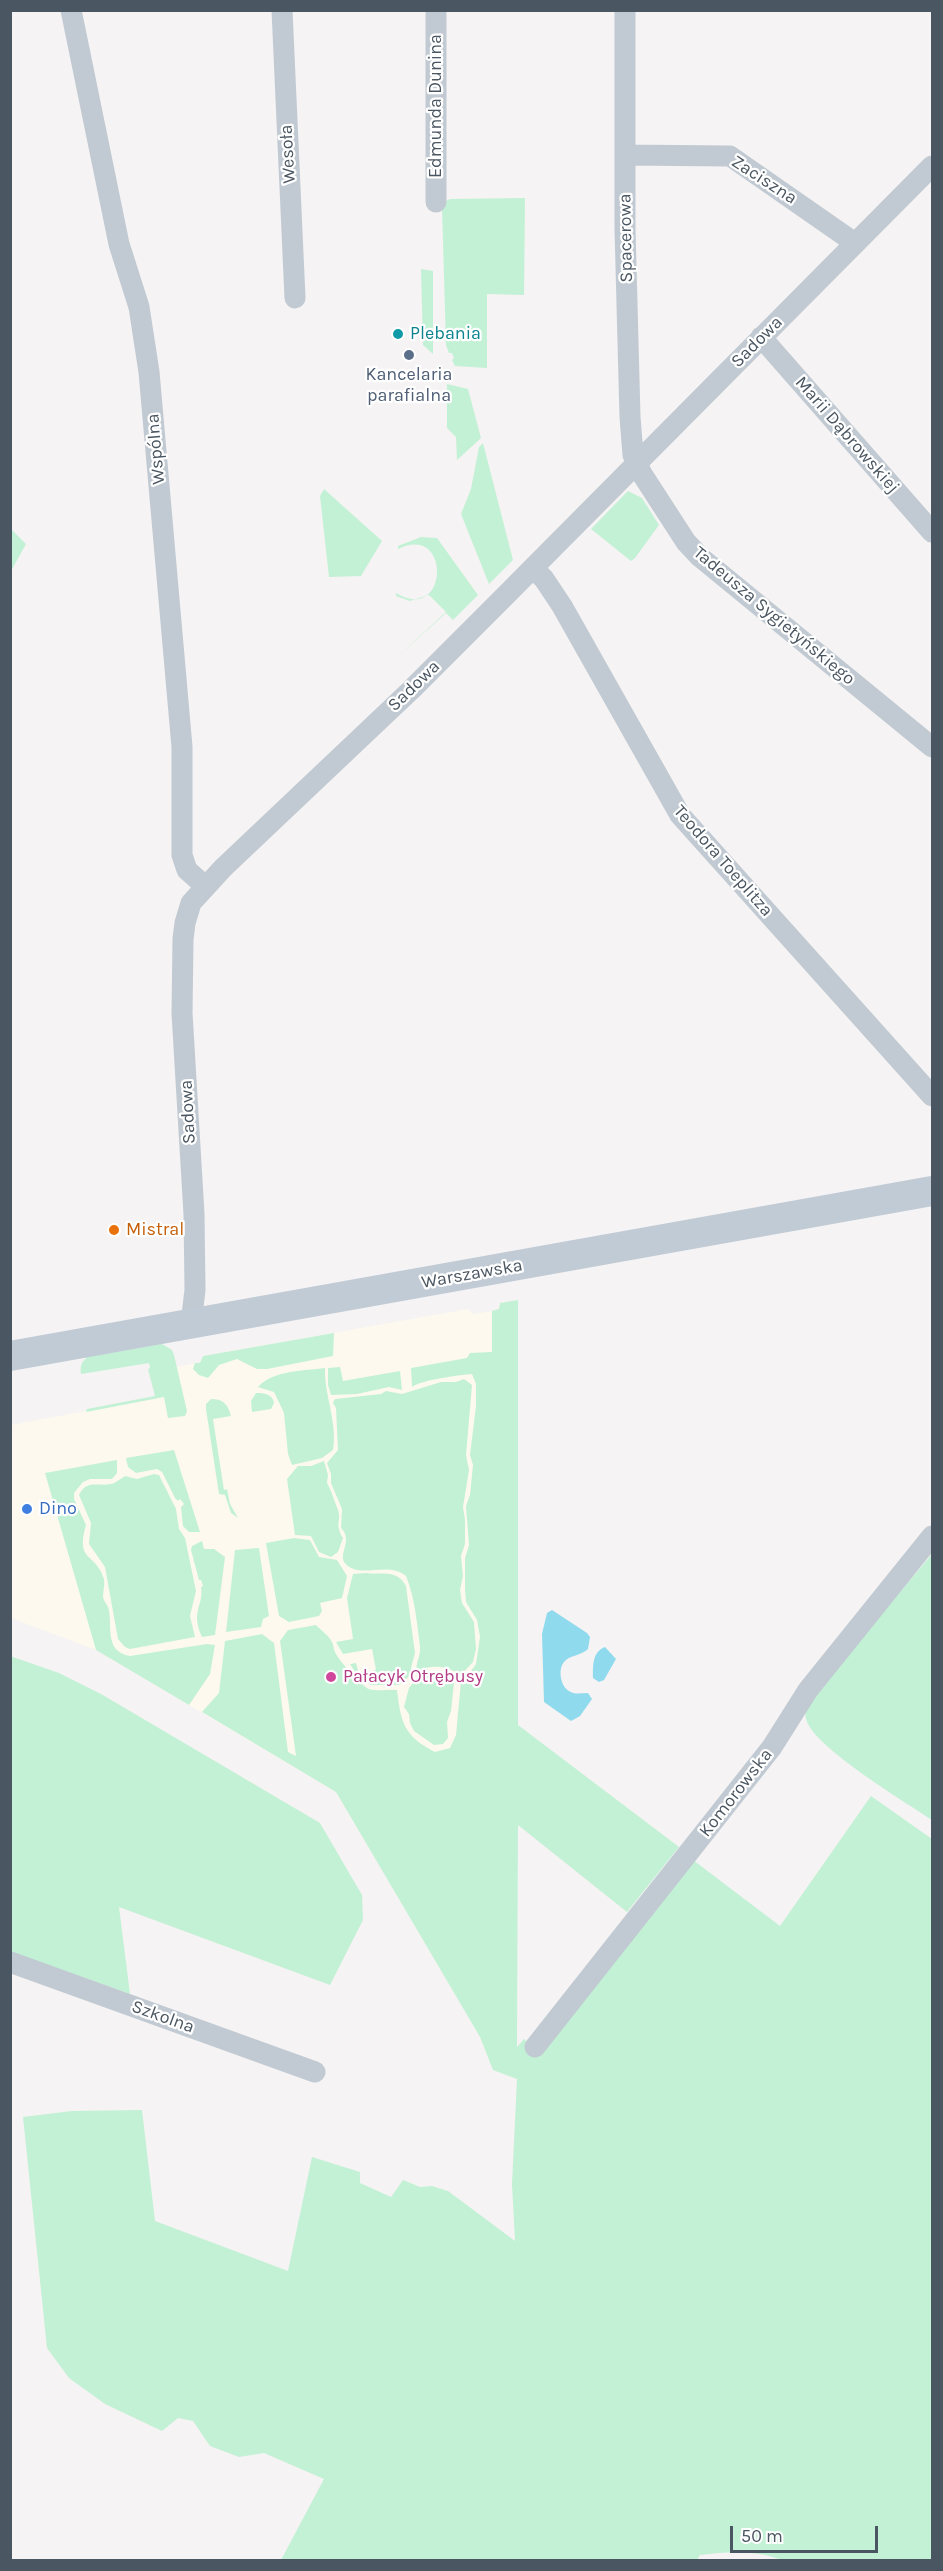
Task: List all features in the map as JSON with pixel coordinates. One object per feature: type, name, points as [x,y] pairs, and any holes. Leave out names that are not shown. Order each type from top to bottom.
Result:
[{"type":"main road","name":"Warszawska","points":[[10,1356],[933,1191]]},
{"type":"street","name":"Wspólna","points":[[71,10],[119,244],[139,308],[149,372],[182,747],[182,855],[187,870],[205,886]]},
{"type":"street","name":"Wesoła","points":[[282,10],[295,298]]},
{"type":"street","name":"Edmunda Dunina","points":[[436,10],[436,202]]},
{"type":"street","name":"Spacerowa","points":[[625,10],[630,417],[633,455],[637,465]]},
{"type":"street","name":"Zaciszna","points":[[625,155],[730,156],[855,243]]},
{"type":"street","name":"Sadowa","points":[[191,1324],[195,1290],[194,1214],[182,1013],[184,923],[191,903],[205,886],[411,690],[933,166]]},
{"type":"street","name":"Marii Dąbrowskiej","points":[[761,337],[933,532]]},
{"type":"street","name":"Tadeusza Sygietyńskiego","points":[[637,465],[688,544],[700,557],[933,747]]},
{"type":"street","name":"Teodora Toeplitza","points":[[533,568],[544,579],[562,606],[680,815],[933,1096]]},
{"type":"street","name":"Komorowska","points":[[535,2047],[772,1747],[808,1690],[933,1536]]},
{"type":"street","name":"Szkolna","points":[[10,1962],[315,2073]]},
{"type":"shaded area","name":"Pałacyk Otrębusy","points":[[518,1300],[517,2079],[493,2070],[480,2037],[336,1792],[96,1650],[11,1618],[10,1425],[158,1398],[149,1365],[171,1362],[175,1367],[200,1363],[203,1356],[468,1309],[473,1314],[499,1310],[500,1303]]},
{"type":"green space","points":[[525,198],[524,295],[487,294],[487,368],[455,366],[452,353],[449,353],[446,345],[442,208],[444,202],[450,199]]},
{"type":"green space","points":[[421,269],[433,271],[433,354],[423,345]]},
{"type":"green space","points":[[447,384],[468,389],[481,438],[457,460],[456,437],[447,428]]},
{"type":"green space","points":[[483,443],[513,560],[489,584],[461,514],[471,489],[479,447]]},
{"type":"green space","points":[[324,489],[382,541],[361,576],[329,577],[320,496]]},
{"type":"green space","points":[[628,491],[642,498],[659,525],[631,561],[591,529]]},
{"type":"green space","points":[[11,529],[26,544],[11,571]]},
{"type":"green space","points":[[421,537],[437,538],[478,595],[453,620],[446,613],[394,660],[446,612],[429,595],[426,596],[434,586],[437,573],[435,559],[428,549],[416,544],[398,549],[398,546]]},
{"type":"green space","points":[[396,593],[414,599],[425,596],[410,601],[396,596]]},
{"type":"green space","points":[[518,1300],[518,1725],[679,1847],[627,1912],[518,1825],[517,2047],[524,2039],[536,2049],[693,1860],[780,1926],[871,1796],[932,1839],[932,2560],[783,2560],[762,2554],[732,2552],[700,2555],[697,2560],[281,2560],[324,2479],[264,2453],[239,2457],[210,2446],[193,2421],[178,2418],[162,2431],[105,2404],[69,2378],[47,2348],[23,2117],[72,2111],[142,2110],[155,2221],[288,2271],[312,2157],[360,2172],[360,2183],[391,2197],[403,2180],[420,2187],[432,2186],[448,2191],[515,2241],[512,2184],[517,2079],[493,2070],[480,2037],[336,1792],[202,1712],[219,1693],[225,1641],[262,1634],[274,1643],[288,1752],[296,1756],[280,1641],[288,1630],[316,1625],[331,1640],[337,1655],[345,1666],[365,1687],[376,1690],[397,1690],[400,1711],[410,1734],[435,1752],[450,1748],[456,1735],[461,1681],[476,1664],[480,1637],[477,1620],[466,1602],[465,1589],[465,1558],[469,1545],[466,1506],[470,1495],[473,1465],[470,1455],[476,1406],[476,1384],[472,1374],[432,1380],[412,1387],[411,1368],[467,1358],[470,1353],[492,1352],[492,1311],[499,1309],[500,1303]]},
{"type":"green space","points":[[334,1333],[333,1356],[267,1369],[257,1369],[237,1359],[219,1365],[208,1378],[199,1375],[193,1369],[195,1363],[200,1363],[203,1356]]},
{"type":"green space","points":[[162,1344],[172,1350],[174,1355],[187,1411],[185,1416],[168,1418],[164,1397],[86,1412],[87,1409],[155,1396],[148,1369],[150,1368],[149,1363],[81,1374],[81,1365],[87,1357]]},
{"type":"green space","points":[[340,1367],[343,1381],[400,1371],[402,1390],[389,1387],[357,1394],[331,1395],[328,1385],[328,1368]]},
{"type":"green space","points":[[325,1368],[334,1430],[333,1450],[322,1458],[292,1465],[288,1454],[284,1413],[274,1392],[258,1387],[264,1381],[280,1374]]},
{"type":"green space","points":[[464,1379],[472,1385],[466,1455],[469,1470],[463,1507],[465,1544],[461,1556],[463,1576],[460,1590],[462,1603],[474,1622],[476,1649],[473,1662],[459,1677],[454,1671],[444,1668],[433,1667],[417,1671],[420,1647],[414,1602],[406,1576],[384,1569],[361,1571],[344,1562],[346,1538],[341,1528],[342,1509],[331,1483],[327,1463],[338,1450],[336,1408],[333,1403],[335,1399],[381,1394],[386,1391],[402,1394],[441,1382],[456,1382]]},
{"type":"green space","points":[[256,1393],[272,1398],[274,1403],[271,1409],[252,1412],[251,1401]]},
{"type":"green space","points":[[211,1399],[225,1403],[231,1416],[213,1419],[224,1490],[227,1489],[230,1504],[238,1518],[231,1513],[225,1495],[219,1494],[206,1409],[206,1404]]},
{"type":"green space","points":[[174,1450],[200,1532],[189,1532],[183,1526],[181,1507],[184,1504],[180,1499],[178,1501],[175,1498],[162,1472],[157,1469],[136,1473],[128,1467],[126,1458]]},
{"type":"green space","points":[[117,1460],[117,1473],[112,1479],[90,1479],[83,1482],[74,1493],[74,1499],[86,1525],[83,1546],[104,1579],[103,1597],[109,1610],[111,1638],[117,1650],[122,1654],[130,1656],[207,1644],[215,1645],[210,1674],[189,1705],[96,1650],[45,1473]]},
{"type":"green space","points":[[324,1461],[328,1475],[327,1483],[338,1510],[339,1529],[343,1538],[338,1552],[331,1557],[319,1552],[311,1536],[295,1535],[287,1479],[298,1466],[311,1466]]},
{"type":"green space","points":[[154,1474],[159,1475],[176,1509],[179,1529],[185,1538],[196,1591],[190,1616],[195,1637],[130,1649],[118,1639],[105,1567],[89,1544],[91,1523],[79,1495],[89,1485],[111,1484],[125,1476],[137,1479]]},
{"type":"green space","points":[[294,1538],[310,1540],[319,1557],[337,1560],[347,1576],[342,1598],[320,1603],[322,1611],[319,1616],[289,1622],[279,1616],[266,1543]]},
{"type":"green space","points":[[202,1541],[204,1549],[214,1549],[225,1557],[215,1635],[202,1637],[197,1615],[203,1586],[199,1580],[191,1550],[192,1546]]},
{"type":"green space","points":[[259,1548],[269,1616],[263,1619],[261,1627],[226,1632],[235,1550]]},
{"type":"green space","points":[[932,1554],[932,1820],[829,1748],[808,1724],[805,1713],[808,1702]]},
{"type":"green space","points":[[353,1574],[394,1575],[406,1586],[415,1653],[411,1668],[413,1673],[399,1685],[371,1685],[357,1675],[350,1664],[356,1663],[359,1674],[376,1670],[372,1649],[343,1654],[336,1642],[353,1639],[347,1598]]},
{"type":"green space","points":[[10,1656],[59,1673],[101,1694],[320,1823],[362,1895],[363,1920],[330,1985],[119,1907],[130,1994],[11,1952]]},
{"type":"green space","points":[[447,1674],[454,1683],[451,1711],[447,1722],[448,1738],[443,1744],[434,1745],[414,1731],[409,1714],[404,1707],[409,1688],[415,1680],[426,1675]]},
{"type":"water","points":[[552,1610],[590,1637],[588,1649],[568,1658],[561,1667],[563,1685],[566,1689],[578,1694],[588,1693],[592,1699],[580,1716],[571,1721],[544,1702],[542,1634],[547,1613]]},
{"type":"water","points":[[605,1647],[616,1659],[604,1680],[599,1682],[593,1678],[593,1664],[595,1656]]},
{"type":"place","name":"Plebania","points":[[398,334]]},
{"type":"place","name":"Kancelaria parafialna","points":[[409,355]]},
{"type":"place","name":"Mistral","points":[[114,1230]]},
{"type":"place","name":"Dino","points":[[27,1509]]},
{"type":"place","name":"Pałacyk Otrębusy","points":[[331,1677]]}]
